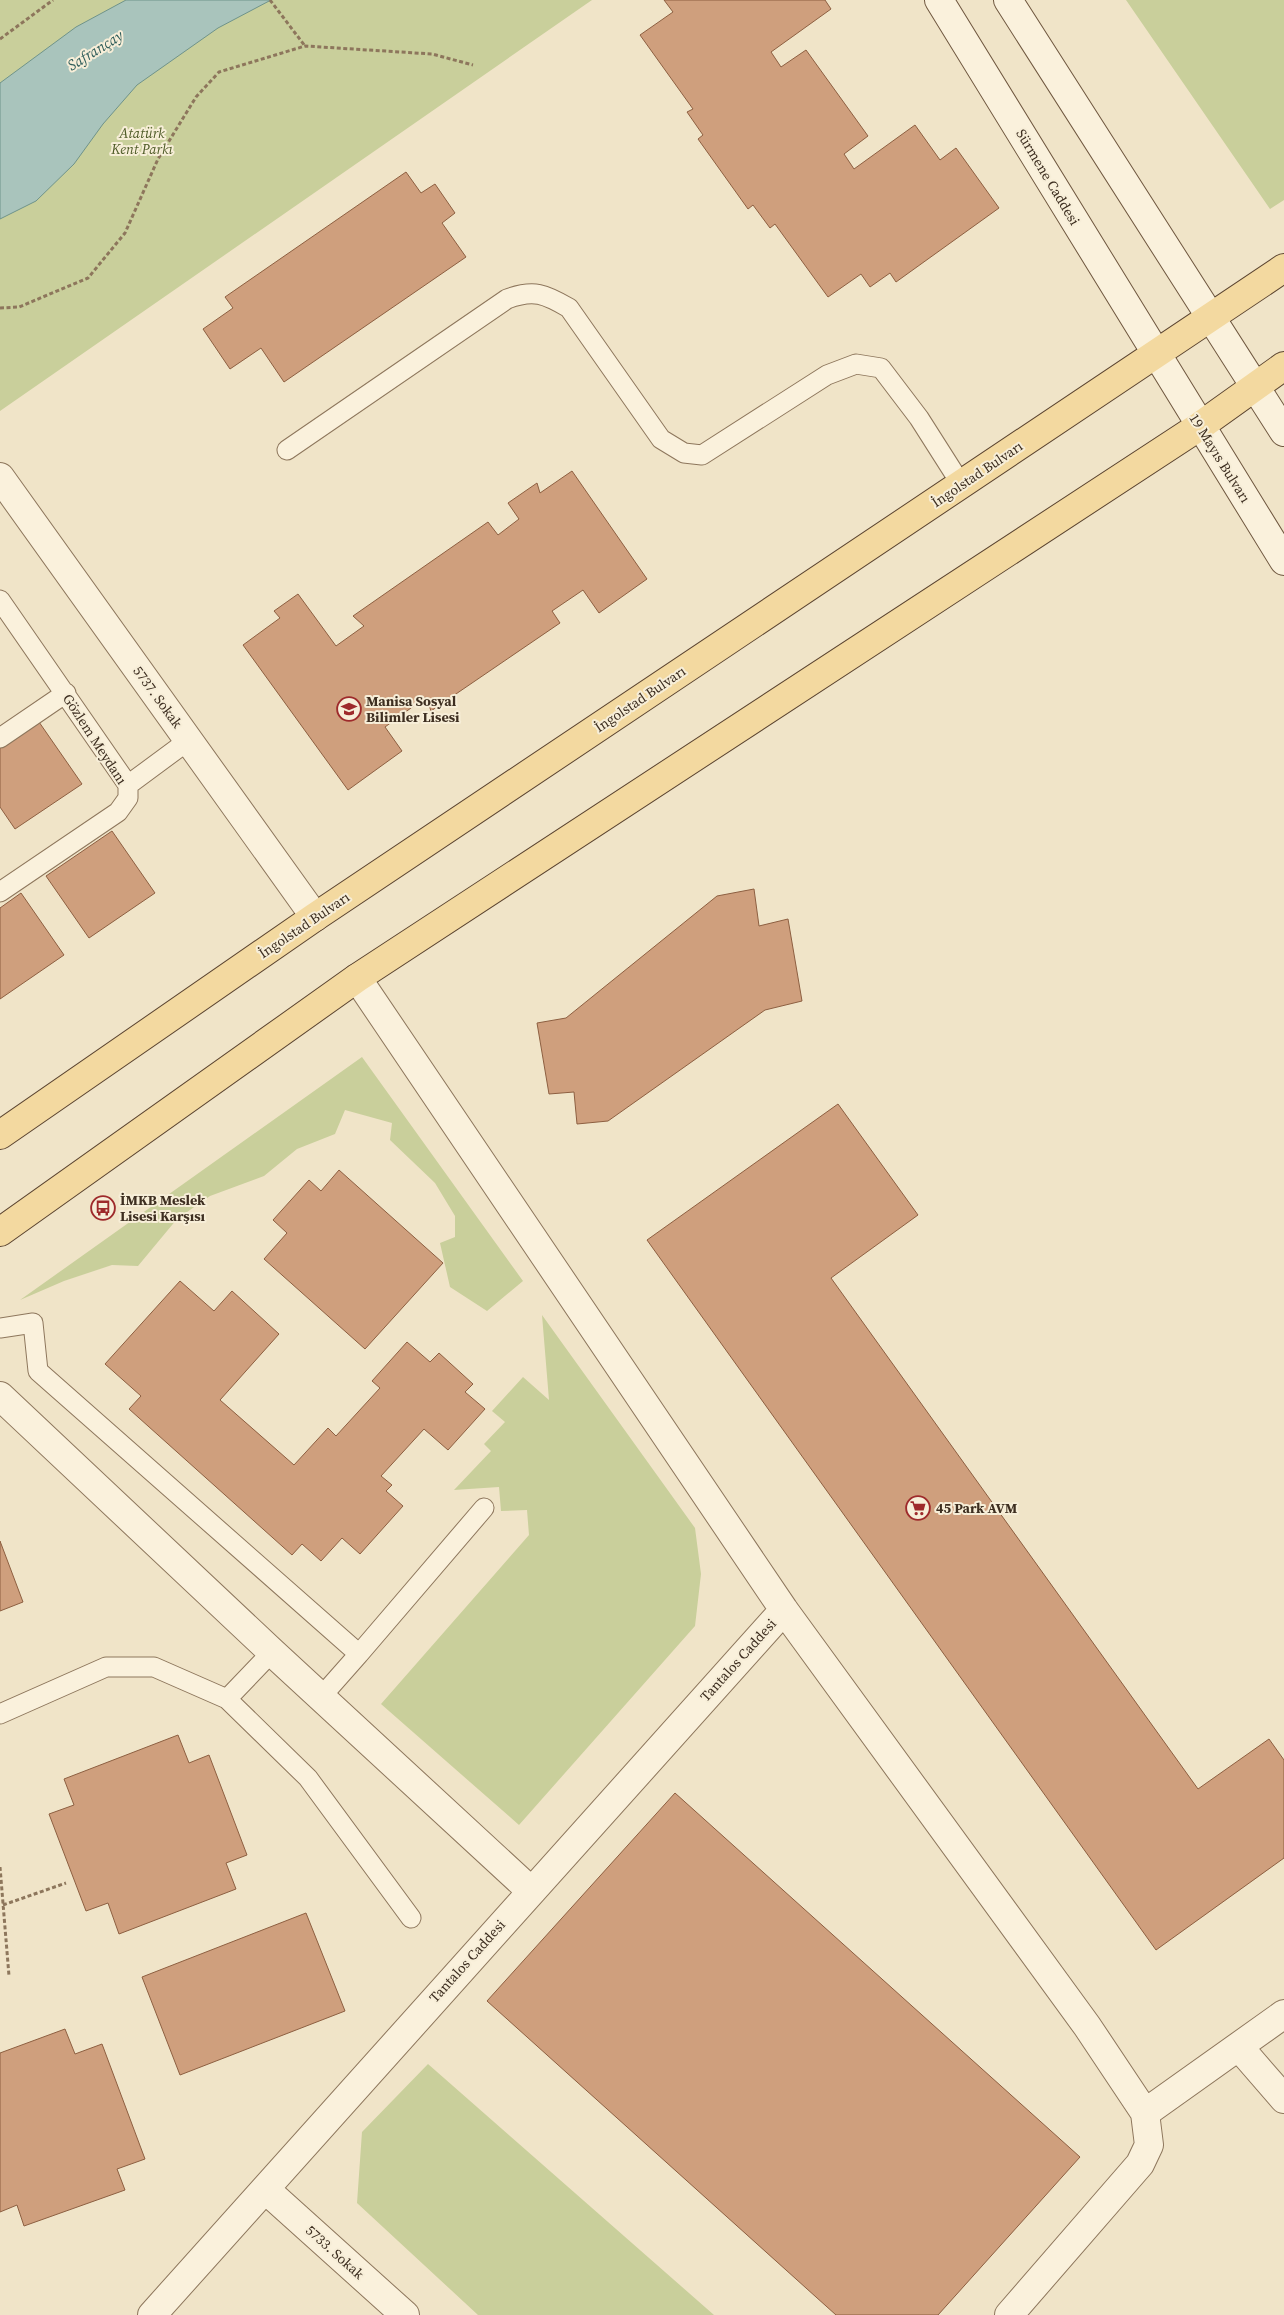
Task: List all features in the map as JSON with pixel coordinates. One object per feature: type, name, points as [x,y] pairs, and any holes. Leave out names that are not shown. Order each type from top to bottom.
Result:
[{"type":"main road","name":"İngolstad Bulvarı","points":[[0,1135],[315,917],[1284,268]]},
{"type":"main road","points":[[0,1232],[357,978],[1200,426],[1284,366]]},
{"type":"street","name":"Sürmene Caddesi","points":[[939,0],[1156,354]]},
{"type":"street","points":[[1008,0],[1284,432]]},
{"type":"street","name":"19 Mayıs Bulvarı","points":[[1156,354],[1284,561]]},
{"type":"street","name":"5737. Sokak","points":[[0,477],[315,917]]},
{"type":"street","points":[[357,978],[784,1610],[1087,2026],[1145,2113],[1149,2145],[1140,2164],[1009,2315]]},
{"type":"street","points":[[0,1396],[272,1652],[530,1890]]},
{"type":"street","name":"Tantalos Caddesi","points":[[152,2315],[530,1890],[784,1610]]},
{"type":"street","points":[[1145,2113],[1284,2014]]},
{"type":"street","points":[[1238,2048],[1284,2099]]},
{"type":"street","name":"5733. Sokak","points":[[265,2189],[405,2315]]},
{"type":"lane","points":[[287,450],[507,299],[525,292],[549,296],[569,308],[661,439],[684,453],[702,455],[827,375],[856,364],[881,368],[919,418],[961,484]]},
{"type":"lane","name":"Gözlem Meydanı","points":[[0,600],[128,785],[128,798],[118,812],[2,886]]},
{"type":"lane","points":[[0,738],[66,693]]},
{"type":"lane","points":[[128,785],[188,740]]},
{"type":"lane","points":[[0,1328],[33,1323],[38,1371],[359,1654]]},
{"type":"lane","points":[[321,1697],[484,1508]]},
{"type":"lane","points":[[227,1699],[272,1652]]},
{"type":"lane","points":[[0,1714],[106,1666],[154,1667],[227,1699],[308,1778],[411,1918]]},
{"type":"path","points":[[0,39],[53,0]]},
{"type":"path","points":[[270,0],[305,46]]},
{"type":"path","points":[[0,308],[19,307],[88,278],[125,233],[158,160],[196,97],[220,72],[305,46],[432,54],[473,65]]},
{"type":"path","points":[[0,1867],[9,1976]]},
{"type":"path","points":[[3,1905],[66,1883]]},
{"type":"green space","name":"Atatürk Kent Parkı","points":[[0,0],[592,0],[0,411]]},
{"type":"green space","points":[[1126,0],[1284,0],[1284,200],[1270,209]]},
{"type":"green space","points":[[362,1057],[523,1281],[487,1311],[450,1287],[440,1243],[455,1237],[455,1216],[435,1183],[390,1140],[392,1123],[345,1110],[335,1134],[297,1149],[264,1176],[210,1196],[177,1219],[138,1266],[112,1265],[64,1281],[20,1300]]},
{"type":"green space","points":[[542,1315],[695,1528],[701,1574],[695,1626],[519,1825],[381,1704],[529,1535],[527,1510],[501,1511],[499,1487],[454,1490],[491,1451],[484,1444],[505,1422],[492,1411],[523,1377],[549,1400]]},
{"type":"green space","points":[[428,2064],[714,2315],[478,2315],[357,2203],[362,2132]]},
{"type":"water","name":"Safrançay","points":[[126,0],[271,0],[218,28],[137,85],[103,124],[74,164],[36,201],[0,219],[0,83],[76,27]]},
{"type":"building","points":[[664,0],[825,0],[831,9],[771,52],[781,67],[806,50],[868,136],[844,154],[854,169],[915,125],[940,160],[956,148],[999,208],[896,282],[890,273],[870,287],[861,274],[828,297],[775,224],[770,228],[753,205],[748,209],[698,139],[703,135],[687,112],[693,109],[640,35],[673,12]]},
{"type":"building","points":[[406,172],[421,193],[435,184],[455,213],[442,223],[466,257],[284,382],[261,348],[230,369],[203,329],[233,308],[225,297]]},
{"type":"building","points":[[572,471],[647,579],[599,613],[583,590],[552,611],[560,623],[431,711],[426,697],[385,727],[402,751],[348,790],[243,645],[280,618],[274,611],[298,594],[336,646],[364,626],[353,616],[488,522],[498,535],[519,519],[508,503],[537,483],[540,493]]},
{"type":"building","points":[[39,722],[82,784],[15,829],[0,807],[0,748]]},
{"type":"building","points":[[112,831],[155,893],[89,938],[46,876]]},
{"type":"building","points":[[754,889],[759,926],[788,919],[802,1001],[765,1010],[608,1121],[577,1124],[574,1092],[549,1094],[537,1023],[566,1018],[717,896]]},
{"type":"building","points":[[21,893],[64,955],[0,999],[0,908]]},
{"type":"building","name":"45 Park AVM","points":[[838,1104],[918,1215],[831,1278],[1198,1789],[1269,1739],[1284,1760],[1284,1858],[1156,1950],[647,1240]]},
{"type":"building","points":[[339,1170],[443,1263],[365,1349],[264,1259],[287,1233],[273,1220],[309,1180],[321,1191]]},
{"type":"building","points":[[180,1281],[214,1311],[232,1291],[279,1334],[220,1400],[294,1465],[328,1428],[336,1436],[380,1388],[372,1381],[407,1342],[430,1362],[439,1353],[473,1384],[465,1392],[485,1409],[448,1450],[424,1429],[381,1476],[392,1485],[386,1491],[403,1506],[360,1554],[342,1538],[321,1561],[302,1544],[292,1555],[129,1409],[141,1396],[105,1364]]},
{"type":"building","points":[[0,1541],[23,1602],[0,1611]]},
{"type":"building","points":[[178,1735],[189,1763],[209,1755],[247,1855],[226,1863],[236,1889],[119,1934],[108,1903],[86,1911],[49,1814],[74,1805],[64,1779]]},
{"type":"building","points":[[675,1793],[1080,2157],[938,2315],[836,2315],[487,2001]]},
{"type":"building","points":[[306,1913],[345,2011],[180,2075],[142,1977]]},
{"type":"building","points":[[65,2029],[75,2054],[102,2044],[145,2159],[117,2169],[125,2190],[24,2226],[17,2205],[0,2212],[0,2053]]},
{"type":"place","name":"Manisa Sosyal Bilimler Lisesi","points":[[349,709]]},
{"type":"place","name":"İMKB Meslek Lisesi Karşısı","points":[[103,1208]]},
{"type":"place","name":"45 Park AVM","points":[[918,1508]]}]
